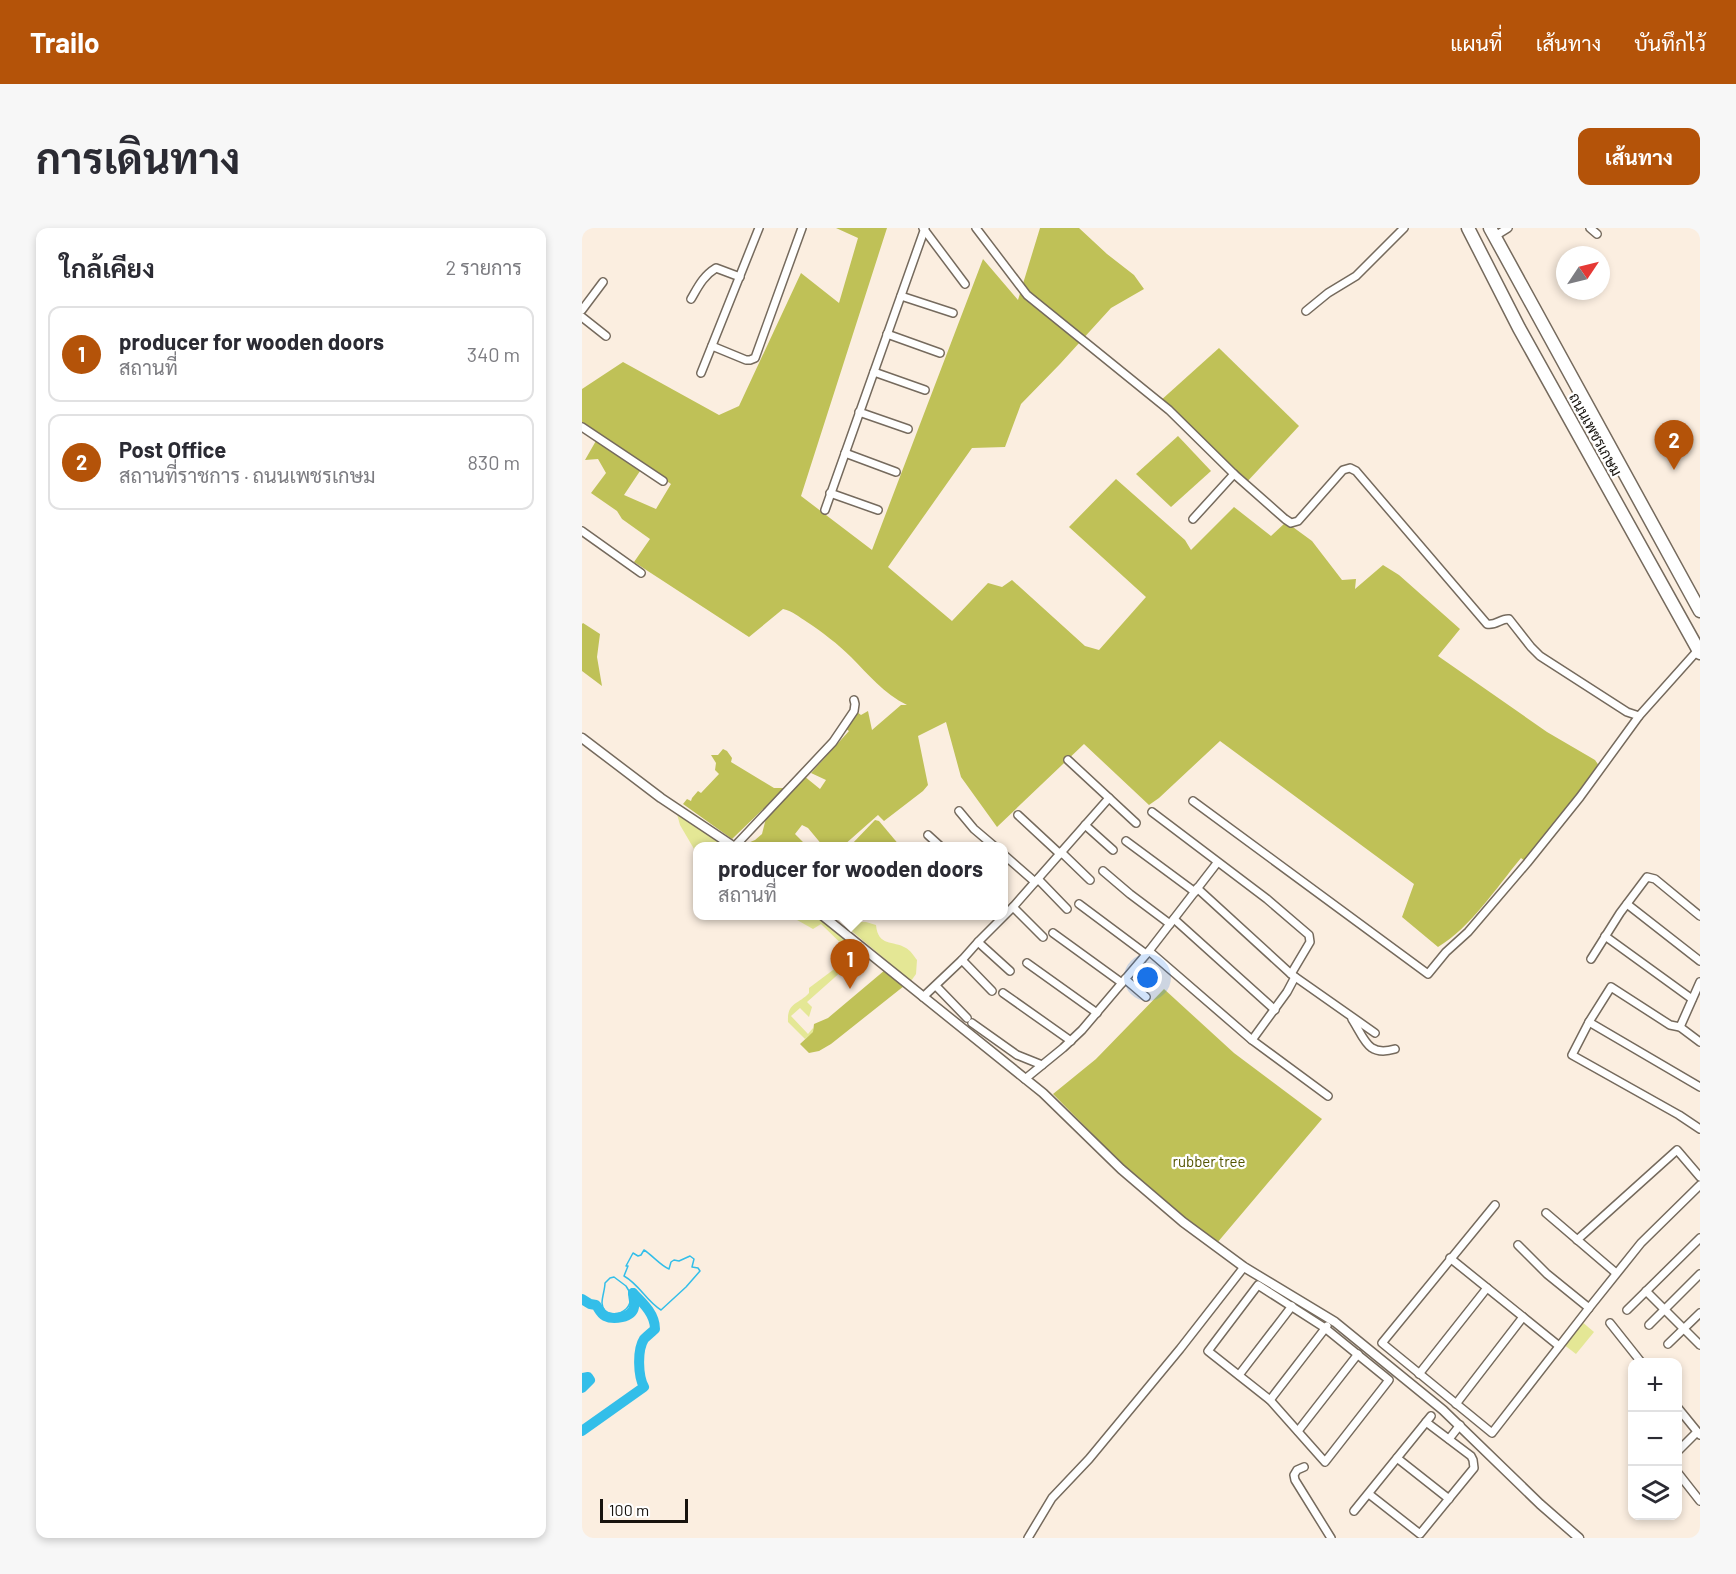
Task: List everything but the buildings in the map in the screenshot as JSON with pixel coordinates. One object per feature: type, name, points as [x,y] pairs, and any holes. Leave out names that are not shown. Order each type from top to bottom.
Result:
[{"type":"highway","name":"ถนนเพชรเกษม","points":[[1466,228],[1699,652]]},
{"type":"highway","name":"ถนนเพชรเกษม","points":[[1499,229],[1509,260],[1700,611]]},
{"type":"street","points":[[701,373],[759,228]]},
{"type":"street","points":[[712,346],[746,360],[754,358],[802,228]]},
{"type":"street","points":[[924,228],[965,284]]},
{"type":"street","points":[[825,510],[924,228]]},
{"type":"street","points":[[976,228],[1027,295],[1169,410],[1234,474],[1285,519],[1291,523],[1298,521],[1343,470],[1350,468],[1356,471],[1487,624],[1492,626],[1509,619],[1540,656],[1627,712],[1640,716]]},
{"type":"street","points":[[1306,311],[1328,293],[1356,276],[1404,228]]},
{"type":"street","points":[[1590,228],[1597,234]]},
{"type":"street","points":[[691,299],[708,273],[716,268],[740,277]]},
{"type":"street","points":[[582,310],[603,282]]},
{"type":"street","points":[[901,296],[953,314]]},
{"type":"street","points":[[582,317],[606,336]]},
{"type":"street","points":[[887,334],[940,353]]},
{"type":"street","points":[[874,372],[924,390]]},
{"type":"street","points":[[859,412],[908,429]]},
{"type":"street","points":[[582,427],[663,481]]},
{"type":"street","points":[[845,453],[896,472]]},
{"type":"street","points":[[1192,519],[1234,474]]},
{"type":"street","points":[[830,494],[878,510]]},
{"type":"street","points":[[582,531],[641,573]]},
{"type":"street","points":[[1193,801],[1428,974],[1527,863],[1640,716],[1699,652]]},
{"type":"street","points":[[738,842],[833,742],[854,711],[854,700]]},
{"type":"street","points":[[582,738],[661,798],[728,842]]},
{"type":"street","points":[[1068,760],[1136,823]]},
{"type":"street","points":[[1043,937],[1008,907],[1037,881],[1109,798]]},
{"type":"street","points":[[959,811],[974,830],[989,842]]},
{"type":"street","points":[[1152,812],[1267,899],[1310,937],[1310,942],[1287,992],[1252,1040]]},
{"type":"street","points":[[1018,815],[1090,880]]},
{"type":"street","points":[[1085,825],[1113,850]]},
{"type":"street","points":[[928,835],[936,842]]},
{"type":"street","points":[[1126,841],[1196,890],[1293,975],[1375,1033]]},
{"type":"street","points":[[1008,858],[1067,909]]},
{"type":"street","points":[[1025,1078],[1071,1041],[1097,1013],[1172,922],[1217,862]]},
{"type":"street","points":[[1103,871],[1130,894],[1172,922],[1275,1010]]},
{"type":"street","points":[[1592,959],[1605,936],[1647,877],[1655,879],[1700,916]]},
{"type":"street","points":[[1079,904],[1148,952],[1252,1040],[1328,1096]]},
{"type":"street","points":[[1627,904],[1700,961]]},
{"type":"street","points":[[829,920],[1043,1093],[1130,1177],[1183,1222],[1244,1267],[1332,1319],[1460,1425],[1569,1535],[1579,1538]]},
{"type":"street","points":[[923,997],[962,960],[997,920]]},
{"type":"street","points":[[1053,933],[1146,997]]},
{"type":"street","points":[[1605,936],[1692,999]]},
{"type":"street","points":[[978,942],[1010,971]]},
{"type":"street","points":[[962,960],[992,991]]},
{"type":"street","points":[[1027,963],[1097,1013]]},
{"type":"street","points":[[1680,1027],[1700,982]]},
{"type":"street","points":[[936,986],[969,1020],[1017,1054],[1042,1065]]},
{"type":"street","points":[[1700,1041],[1680,1027],[1670,1025],[1611,987],[1572,1055],[1700,1128]]},
{"type":"street","points":[[1003,993],[1071,1041]]},
{"type":"street","points":[[1349,1014],[1373,1049],[1384,1052],[1395,1048]]},
{"type":"street","points":[[1589,1022],[1700,1087]]},
{"type":"street","points":[[1576,1240],[1677,1150],[1700,1178]]},
{"type":"street","points":[[1495,1205],[1382,1343],[1492,1433],[1641,1243],[1700,1185]]},
{"type":"street","points":[[1546,1213],[1616,1274]]},
{"type":"street","points":[[1627,1310],[1700,1238]]},
{"type":"street","points":[[1518,1245],[1547,1274],[1589,1308]]},
{"type":"street","points":[[1450,1258],[1559,1346]]},
{"type":"street","points":[[1028,1538],[1052,1498],[1096,1450],[1180,1349],[1244,1267]]},
{"type":"street","points":[[1649,1325],[1700,1274]]},
{"type":"street","points":[[1258,1285],[1292,1306],[1325,1328],[1389,1380],[1325,1462],[1270,1400],[1208,1351],[1258,1285]]},
{"type":"street","points":[[1419,1374],[1487,1287]]},
{"type":"street","points":[[1646,1291],[1698,1340]]},
{"type":"street","points":[[1239,1375],[1292,1306]]},
{"type":"street","points":[[1668,1344],[1700,1313]]},
{"type":"street","points":[[1456,1404],[1523,1317]]},
{"type":"street","points":[[1270,1400],[1332,1319]]},
{"type":"street","points":[[1610,1323],[1638,1358]]},
{"type":"street","points":[[1298,1431],[1358,1354]]},
{"type":"street","points":[[1680,1412],[1699,1434],[1682,1447]]},
{"type":"street","points":[[1354,1512],[1428,1419],[1471,1456],[1474,1463],[1474,1467],[1420,1534],[1369,1494]]},
{"type":"street","points":[[1449,1439],[1460,1425]]},
{"type":"street","points":[[1397,1458],[1449,1499]]},
{"type":"street","points":[[1304,1467],[1297,1470],[1294,1475],[1295,1480],[1331,1538]]},
{"type":"street","points":[[1682,1479],[1700,1501]]},
{"type":"green space","points":[[836,228],[887,228],[801,496],[872,550],[983,259],[1018,300],[1040,228],[1079,228],[1134,275],[1144,289],[1111,308],[1021,404],[1005,447],[972,448],[888,567],[952,621],[988,583],[1002,587],[1012,580],[1085,646],[1099,650],[1146,597],[1069,527],[1116,479],[1185,540],[1191,550],[1234,507],[1271,536],[1286,522],[1312,541],[1342,580],[1356,579],[1355,589],[1383,565],[1399,575],[1460,629],[1438,656],[1547,732],[1595,760],[1602,770],[1525,861],[1521,858],[1482,906],[1450,939],[1438,947],[1402,917],[1414,884],[1220,741],[1149,805],[1084,744],[997,827],[961,777],[946,722],[918,736],[928,785],[884,821],[878,815],[848,842],[820,842],[808,828],[802,825],[795,834],[803,842],[750,842],[762,834],[767,814],[804,776],[820,789],[826,780],[811,773],[849,731],[841,725],[853,709],[861,715],[868,711],[872,730],[901,705],[907,705],[870,677],[835,643],[793,613],[783,609],[749,637],[634,562],[650,539],[591,493],[606,473],[598,459],[585,460],[597,439],[642,468],[624,495],[656,509],[671,484],[582,422],[582,389],[623,362],[719,415],[739,406],[801,273],[839,303],[858,238]]},
{"type":"green space","points":[[1219,348],[1299,426],[1245,484],[1159,402]]},
{"type":"green space","points":[[1178,436],[1211,471],[1171,507],[1136,474]]},
{"type":"green space","points":[[583,623],[600,634],[597,657],[602,686],[582,671]]},
{"type":"green space","points":[[723,749],[732,758],[731,762],[774,788],[785,788],[732,839],[683,804],[687,799],[691,801],[698,791],[701,793],[719,774],[715,770],[716,763],[711,755],[718,755]]},
{"type":"green space","points":[[677,814],[720,842],[693,842],[693,847],[680,825]]},
{"type":"green space","points":[[875,820],[879,821],[897,842],[854,842]]},
{"type":"green space","points":[[797,920],[821,920],[862,951],[807,1002],[812,1007],[809,1017],[800,1008],[791,1016],[808,1034],[813,1028],[814,1032],[805,1039],[788,1022],[791,1007],[809,993],[809,988],[853,955],[821,924],[813,929]]},
{"type":"green space","points":[[858,922],[876,925],[877,932],[883,940],[901,946],[910,952],[917,960],[916,974],[911,981],[847,927]]},
{"type":"green space","points":[[885,970],[904,986],[819,1051],[809,1053],[800,1044],[813,1032],[814,1024],[828,1018]]},
{"type":"green space","name":"rubber tree","points":[[1164,989],[1234,1053],[1322,1119],[1217,1243],[1168,1206],[1122,1164],[1053,1094],[1096,1059]]},
{"type":"green space","points":[[1581,1321],[1594,1332],[1576,1354],[1563,1344]]},
{"type":"waterway","points":[[644,1250],[669,1269],[674,1260],[679,1261],[690,1256],[694,1259],[692,1267],[700,1271],[661,1310],[624,1276],[633,1253],[638,1256],[644,1250]]},
{"type":"waterway","points":[[614,1277],[626,1286],[632,1296],[627,1308],[611,1314],[605,1310],[602,1303],[605,1283],[614,1277]]},
{"type":"waterway","points":[[582,1299],[596,1305],[605,1316],[617,1318],[633,1311],[633,1293]]},
{"type":"waterway","points":[[582,1431],[644,1387],[640,1370],[640,1350],[644,1339],[655,1329],[648,1309],[633,1293]]},
{"type":"waterway","points":[[582,1378],[588,1377],[590,1380],[582,1388]]},
{"type":"place","name":"Post Office","points":[[1674,470]]},
{"type":"place","name":"producer for wooden doors","points":[[850,989]]}]
